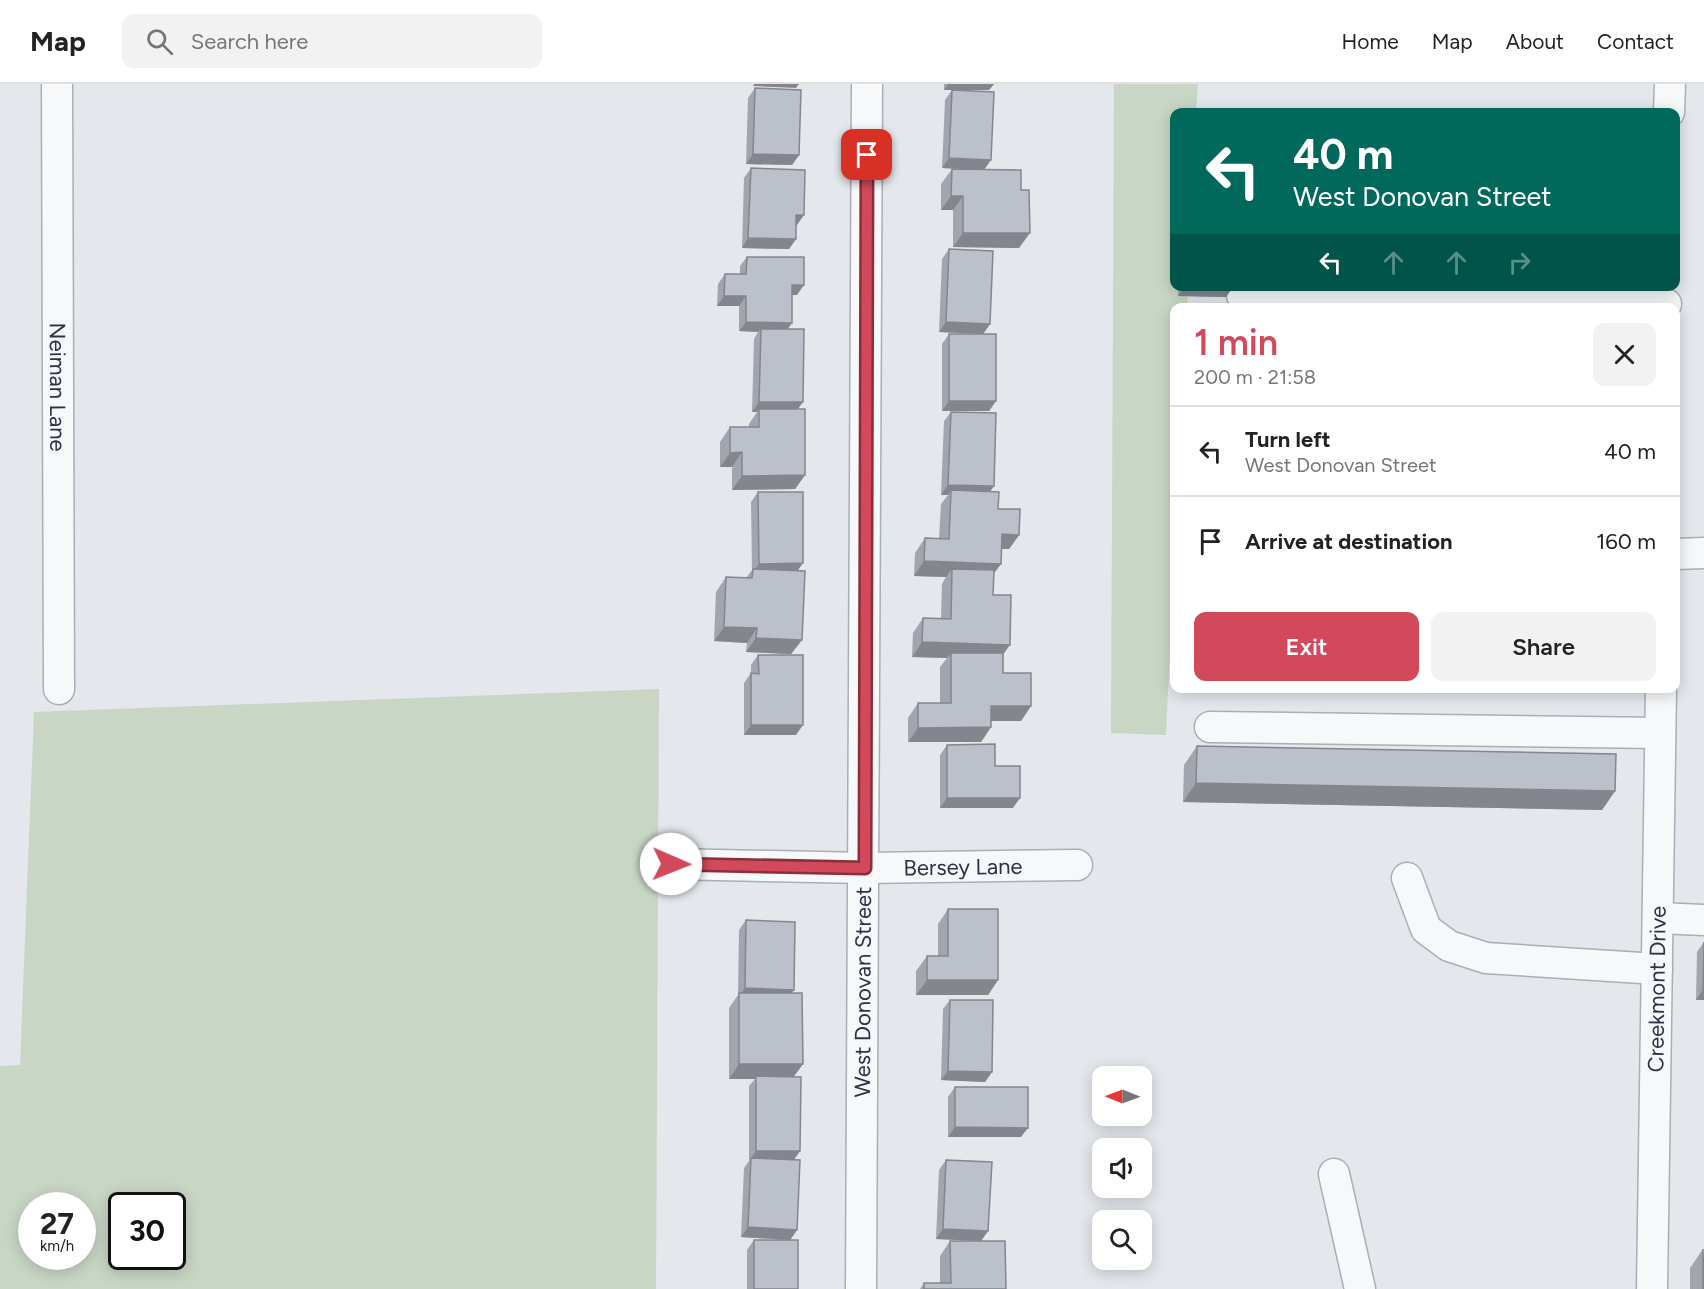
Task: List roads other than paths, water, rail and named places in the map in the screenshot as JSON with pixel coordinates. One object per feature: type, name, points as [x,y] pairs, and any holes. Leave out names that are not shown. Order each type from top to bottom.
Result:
[{"type":"street","name":"Neiman Lane","points":[[57,84],[59,689]]},
{"type":"street","name":"West Donovan Street","points":[[861,1289],[865,868],[867,84]]},
{"type":"street","points":[[1669,108],[1670,84]]},
{"type":"street","points":[[1242,295],[1666,299]]},
{"type":"street","points":[[1680,554],[1704,553]]},
{"type":"street","name":"Creekmont Drive","points":[[1652,1289],[1661,693]]},
{"type":"street","points":[[1210,727],[1660,733]]},
{"type":"street","name":"Bersey Lane","points":[[671,864],[865,868],[1077,865]]},
{"type":"street","points":[[1407,878],[1426,929],[1449,946],[1486,958],[1657,969]]},
{"type":"street","points":[[1658,918],[1704,920]]},
{"type":"street","points":[[1334,1174],[1360,1289]]}]
